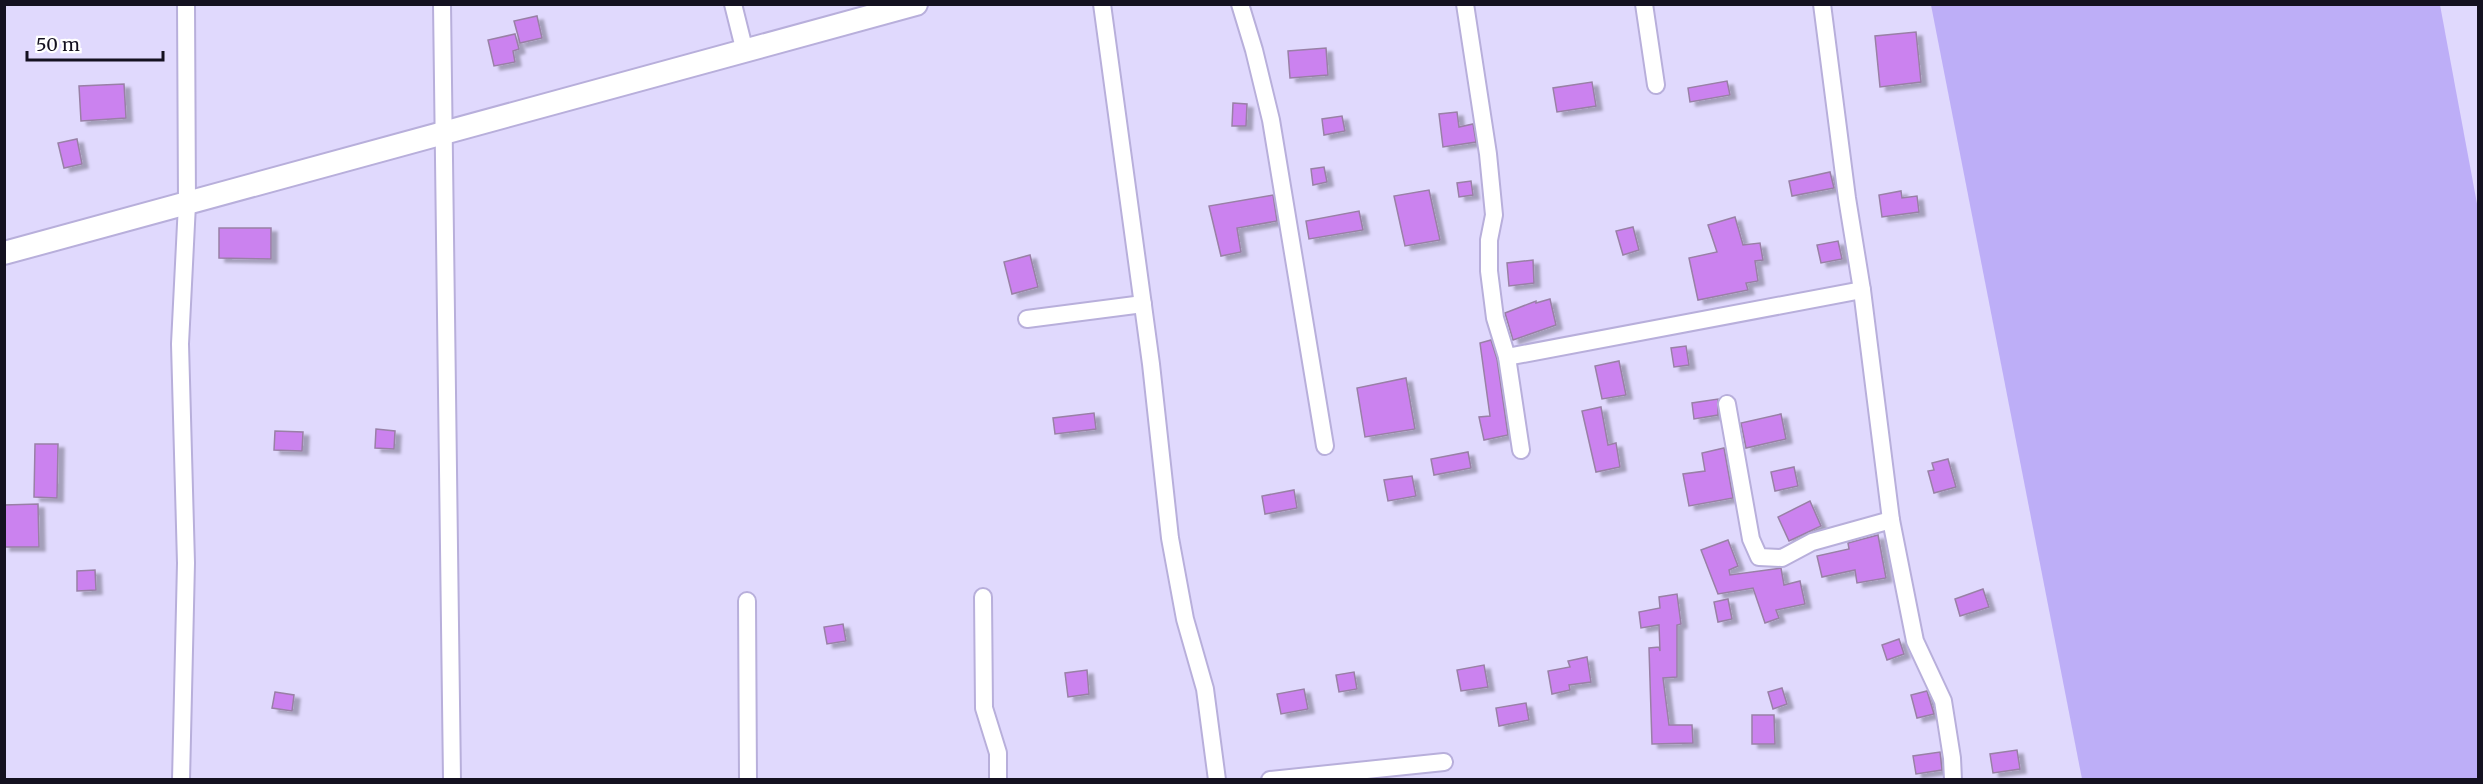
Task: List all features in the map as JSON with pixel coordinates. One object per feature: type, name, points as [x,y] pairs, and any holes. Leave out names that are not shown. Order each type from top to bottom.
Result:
[{"type":"street","points":[[181,780],[186,563],[180,344],[187,204],[186,4]]},
{"type":"street","points":[[442,4],[452,780]]},
{"type":"street","points":[[733,4],[745,52]]},
{"type":"street","points":[[4,253],[916,4]]},
{"type":"street","points":[[1102,4],[1143,304],[1170,538],[1185,619],[1205,689],[1217,780]]},
{"type":"street","points":[[1240,4],[1271,120],[1325,446]]},
{"type":"street","points":[[1465,4],[1488,154],[1494,215],[1489,240],[1489,271],[1495,318],[1507,357],[1521,450]]},
{"type":"street","points":[[1644,4],[1656,85]]},
{"type":"street","points":[[1822,4],[1891,520],[1915,641],[1943,701],[1953,780]]},
{"type":"street","points":[[1507,357],[1862,290]]},
{"type":"street","points":[[1027,319],[1143,304]]},
{"type":"street","points":[[1727,404],[1751,539],[1759,557],[1782,558],[1812,542],[1891,520]]},
{"type":"street","points":[[983,597],[984,708],[988,727],[998,753],[998,780]]},
{"type":"street","points":[[747,601],[748,780]]},
{"type":"street","points":[[1270,780],[1444,762]]},
{"type":"shaded area","points":[[1931,5],[2440,5],[2478,209],[2478,779],[2082,779]]},
{"type":"building","points":[[537,16],[542,38],[520,43],[514,21]]},
{"type":"building","points":[[1916,32],[1921,82],[1880,87],[1875,36]]},
{"type":"building","points":[[515,34],[519,49],[513,51],[515,62],[494,66],[488,40]]},
{"type":"building","points":[[1326,48],[1328,75],[1290,78],[1288,51]]},
{"type":"building","points":[[1727,81],[1730,95],[1690,102],[1688,88]]},
{"type":"building","points":[[1592,82],[1596,106],[1557,112],[1553,88]]},
{"type":"building","points":[[124,84],[126,118],[81,121],[79,86]]},
{"type":"building","points":[[1233,103],[1247,104],[1246,126],[1232,126]]},
{"type":"building","points":[[1457,112],[1459,127],[1473,124],[1476,142],[1443,147],[1439,114]]},
{"type":"building","points":[[1342,116],[1345,131],[1324,135],[1322,119]]},
{"type":"building","points":[[77,139],[82,164],[64,168],[58,143]]},
{"type":"building","points":[[1324,167],[1327,182],[1313,185],[1311,169]]},
{"type":"building","points":[[1830,172],[1834,188],[1792,196],[1789,181]]},
{"type":"building","points":[[1471,181],[1473,195],[1459,197],[1457,183]]},
{"type":"building","points":[[1429,190],[1440,240],[1405,246],[1394,196]]},
{"type":"building","points":[[1901,191],[1902,198],[1917,196],[1919,212],[1882,217],[1879,195]]},
{"type":"building","points":[[1273,195],[1277,221],[1237,228],[1241,252],[1221,256],[1209,206]]},
{"type":"building","points":[[1359,211],[1363,230],[1309,239],[1306,221]]},
{"type":"building","points":[[1735,217],[1743,245],[1760,243],[1763,260],[1755,261],[1758,281],[1746,283],[1748,290],[1698,300],[1689,258],[1717,252],[1708,225]]},
{"type":"building","points":[[1633,227],[1639,250],[1623,255],[1616,231]]},
{"type":"building","points":[[219,228],[271,228],[271,259],[219,258]]},
{"type":"building","points":[[1838,241],[1842,259],[1821,263],[1817,245]]},
{"type":"building","points":[[1030,255],[1038,287],[1012,294],[1004,262]]},
{"type":"building","points":[[1533,260],[1534,283],[1509,286],[1507,263]]},
{"type":"building","points":[[1550,299],[1556,325],[1513,340],[1505,313],[1536,301],[1536,303]]},
{"type":"building","points":[[1491,340],[1497,359],[1508,435],[1484,440],[1479,417],[1490,416],[1480,343]]},
{"type":"building","points":[[1686,346],[1689,365],[1674,367],[1671,348]]},
{"type":"building","points":[[1619,361],[1626,395],[1602,399],[1595,366]]},
{"type":"building","points":[[1406,378],[1415,429],[1365,437],[1357,388]]},
{"type":"building","points":[[1718,399],[1718,415],[1694,419],[1692,403]]},
{"type":"building","points":[[1601,407],[1608,445],[1616,443],[1620,467],[1596,472],[1582,411]]},
{"type":"building","points":[[1094,413],[1096,429],[1055,434],[1053,418]]},
{"type":"building","points":[[1781,414],[1786,439],[1746,448],[1741,423]]},
{"type":"building","points":[[376,429],[395,431],[394,449],[375,448]]},
{"type":"building","points":[[275,431],[303,432],[302,451],[274,450]]},
{"type":"building","points":[[35,444],[58,444],[57,498],[34,497]]},
{"type":"building","points":[[1724,448],[1733,498],[1689,506],[1683,474],[1705,471],[1702,453]]},
{"type":"building","points":[[1468,452],[1471,468],[1434,475],[1431,459]]},
{"type":"building","points":[[1948,459],[1956,487],[1934,493],[1928,471],[1934,470],[1932,463]]},
{"type":"building","points":[[1794,467],[1798,486],[1775,491],[1771,472]]},
{"type":"building","points":[[1412,476],[1416,496],[1388,501],[1384,480]]},
{"type":"building","points":[[1294,490],[1297,508],[1265,514],[1262,496]]},
{"type":"building","points":[[1810,501],[1821,526],[1789,541],[1778,517]]},
{"type":"building","points":[[38,504],[39,547],[4,547],[4,505]]},
{"type":"building","points":[[1878,535],[1886,578],[1857,583],[1855,570],[1822,577],[1817,556],[1849,549],[1848,543]]},
{"type":"building","points":[[1728,540],[1738,566],[1729,570],[1730,575],[1781,568],[1784,585],[1800,581],[1805,604],[1776,610],[1779,618],[1765,623],[1753,588],[1718,594],[1701,550]]},
{"type":"building","points":[[95,570],[96,590],[77,591],[77,571]]},
{"type":"building","points":[[1983,589],[1989,607],[1960,616],[1955,599]]},
{"type":"building","points":[[1677,594],[1681,624],[1677,625],[1677,677],[1663,678],[1669,725],[1692,725],[1693,743],[1652,744],[1649,648],[1659,647],[1660,651],[1659,625],[1641,628],[1639,612],[1660,608],[1659,597]]},
{"type":"building","points":[[1728,599],[1732,619],[1718,622],[1714,602]]},
{"type":"building","points":[[843,624],[846,641],[827,644],[824,627]]},
{"type":"building","points":[[1899,639],[1904,654],[1887,660],[1882,645]]},
{"type":"building","points":[[1587,657],[1591,682],[1569,685],[1570,690],[1552,694],[1548,671],[1570,667],[1568,661]]},
{"type":"building","points":[[1484,665],[1488,687],[1461,691],[1457,670]]},
{"type":"building","points":[[1087,670],[1089,694],[1068,697],[1065,673]]},
{"type":"building","points":[[1354,672],[1357,689],[1339,692],[1336,675]]},
{"type":"building","points":[[1782,688],[1787,704],[1773,709],[1768,692]]},
{"type":"building","points":[[1304,689],[1308,709],[1281,714],[1277,694]]},
{"type":"building","points":[[1927,691],[1934,714],[1917,718],[1911,695]]},
{"type":"building","points":[[275,692],[294,695],[292,711],[272,708]]},
{"type":"building","points":[[1526,703],[1529,720],[1499,726],[1496,708]]},
{"type":"building","points":[[1752,715],[1774,715],[1775,744],[1752,744]]},
{"type":"building","points":[[2017,750],[2020,769],[1993,773],[1990,754]]},
{"type":"building","points":[[1940,752],[1942,770],[1916,774],[1913,756]]}]
